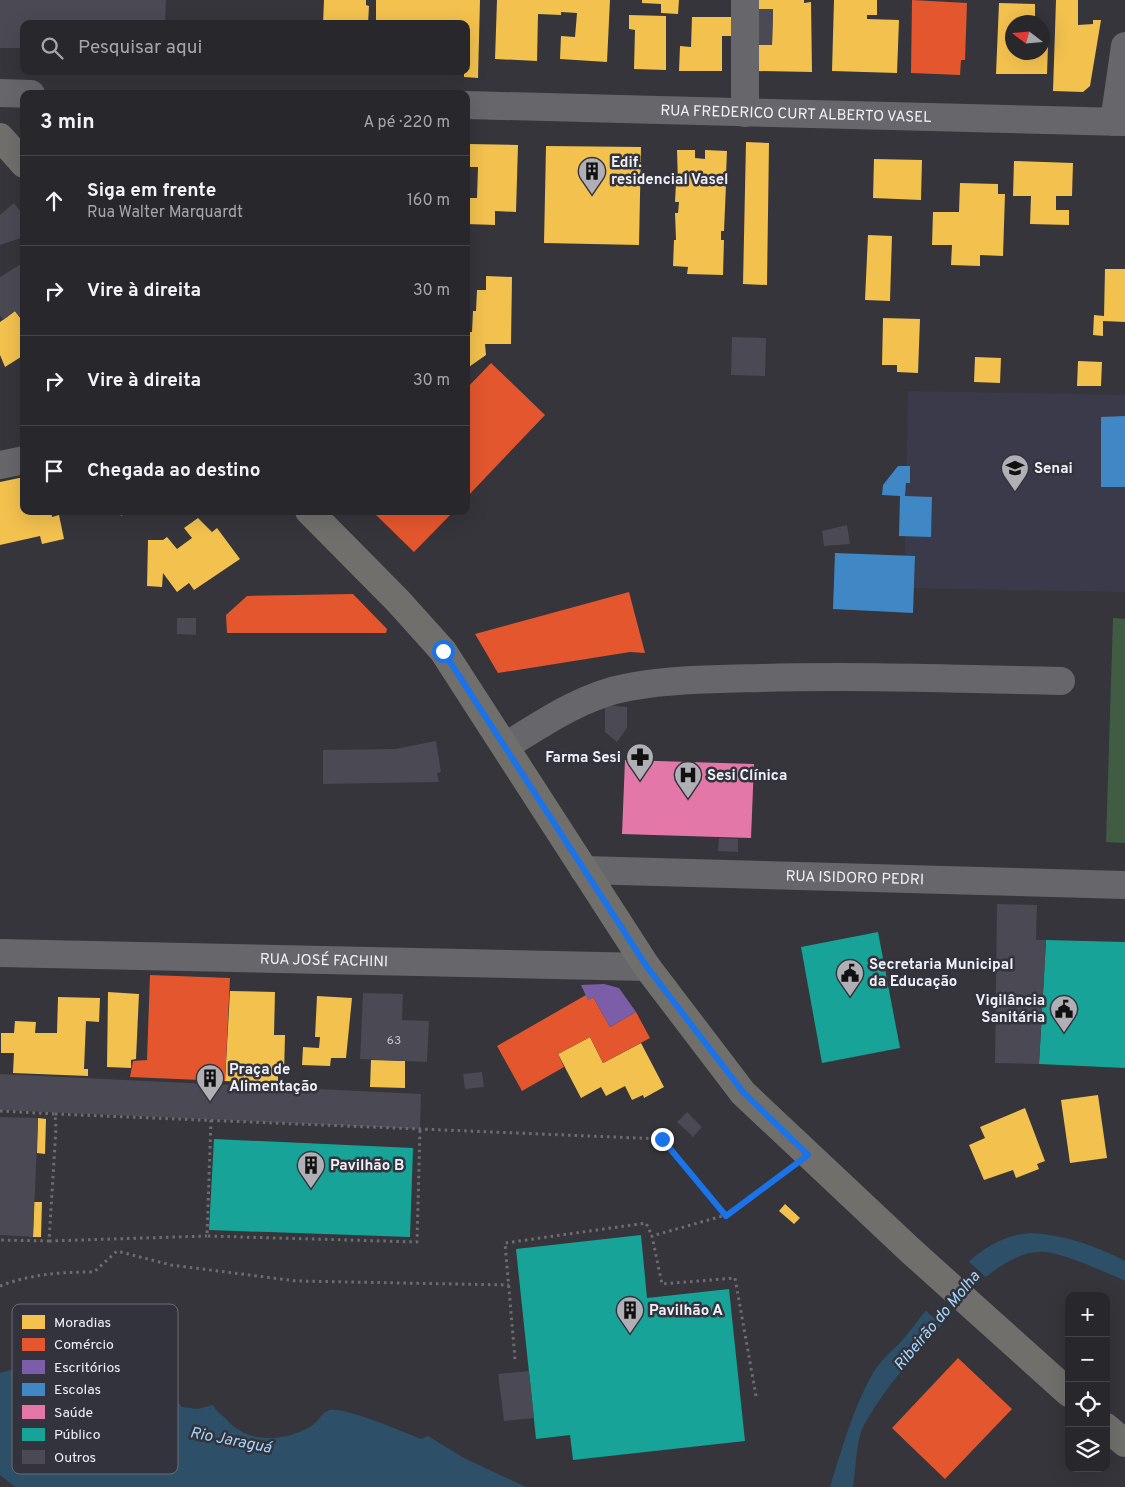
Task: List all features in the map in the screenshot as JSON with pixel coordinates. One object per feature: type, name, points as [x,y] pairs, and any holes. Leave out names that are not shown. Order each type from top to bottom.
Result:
[{"type":"main road","points":[[0,137],[20,160]]},
{"type":"main road","points":[[313,515],[398,601],[443,651],[647,967],[743,1092],[940,1278],[1065,1389]]},
{"type":"main road","points":[[1110,1430],[1125,1443]]},
{"type":"street","points":[[745,113],[746,0]]},
{"type":"street","points":[[1120,122],[1125,46]]},
{"type":"street","points":[[0,93],[20,94]]},
{"type":"street","name":"RUA FREDERICO CURT ALBERTO VASEL","points":[[470,105],[1120,122]]},
{"type":"street","points":[[0,465],[20,461]]},
{"type":"street","points":[[506,746],[562,711],[600,695],[628,687],[706,680],[849,676],[1061,681]]},
{"type":"street","name":"RUA ISIDORO PEDRI","points":[[584,870],[1125,884]]},
{"type":"street","name":"RUA JOSÉ FACHINI","points":[[0,953],[647,967]]},
{"type":"path","points":[[0,1111],[662,1139],[726,1216]]},
{"type":"path","points":[[49,1241],[55,1114]]},
{"type":"path","points":[[207,1236],[211,1120]]},
{"type":"path","points":[[0,1240],[49,1241],[207,1236],[417,1242],[420,1129]]},
{"type":"path","points":[[652,1236],[726,1216],[808,1155]]},
{"type":"path","points":[[515,1359],[505,1243],[646,1223],[652,1236],[662,1284],[735,1278],[756,1396]]},
{"type":"path","points":[[0,1286],[22,1278],[62,1272],[94,1272],[117,1251],[171,1265],[296,1281],[509,1285]]},
{"type":"shaded area","name":"Senai","points":[[908,391],[1125,395],[1125,592],[904,588]]},
{"type":"green space","points":[[1113,618],[1125,619],[1125,843],[1106,842]]},
{"type":"water","name":"Ribeirão do Molha","points":[[1031,1233],[1079,1242],[1125,1261],[1125,1281],[1074,1260],[1045,1252],[1029,1253],[999,1267],[986,1277],[920,1349],[874,1408],[861,1433],[853,1487],[830,1487],[854,1414],[866,1386],[880,1363],[906,1336],[959,1271],[975,1256],[992,1245],[1011,1237]]},
{"type":"water","name":"Rio Jaraguá","points":[[12,1369],[12,1474],[178,1474],[178,1403],[182,1407],[198,1409],[213,1405],[235,1427],[244,1433],[266,1438],[288,1436],[299,1432],[310,1427],[330,1410],[348,1412],[421,1439],[428,1436],[464,1458],[526,1487],[15,1487],[0,1475],[0,1373]]},
{"type":"pier","points":[[966,1259],[988,1279],[944,1327],[923,1308]]},
{"type":"building: Moradias","points":[[324,0],[366,0],[366,5],[369,6],[368,20],[323,20]]},
{"type":"building: Moradias","points":[[376,0],[480,0],[478,78],[464,77],[464,75],[470,75],[470,20],[376,20]]},
{"type":"building: Moradias","points":[[497,0],[610,0],[607,62],[560,59],[561,36],[575,37],[577,13],[561,12],[561,15],[538,14],[537,61],[495,59]]},
{"type":"building: Moradias","points":[[642,0],[679,0],[678,14],[661,13],[661,4],[642,3]]},
{"type":"building: Moradias","points":[[758,0],[804,0],[804,3],[811,2],[812,72],[756,71],[757,45],[772,45],[773,9],[758,9]]},
{"type":"building: Moradias","points":[[834,0],[877,0],[877,15],[867,15],[867,19],[899,20],[897,73],[832,71]]},
{"type":"building: Moradias","points":[[1056,0],[1078,0],[1078,25],[1093,24],[1093,20],[1101,20],[1090,86],[1083,92],[1053,91]]},
{"type":"building: Moradias","points":[[999,3],[1035,4],[1035,15],[1005,15],[1005,60],[1048,60],[1047,74],[996,74]]},
{"type":"building: Moradias","points":[[629,15],[666,16],[666,70],[634,69],[635,30],[629,29]]},
{"type":"building: Moradias","points":[[692,17],[734,17],[734,36],[722,36],[722,71],[679,71],[680,46],[691,47]]},
{"type":"building: Moradias","points":[[746,142],[769,143],[767,285],[743,284]]},
{"type":"building: Moradias","points":[[470,144],[518,145],[516,212],[495,211],[495,225],[470,224],[470,198],[477,198],[478,167],[470,167]]},
{"type":"building: Moradias","name":"Edif. residencial Vasel","points":[[546,146],[641,147],[639,245],[544,243]]},
{"type":"building: Moradias","points":[[677,150],[695,150],[695,158],[705,159],[705,150],[727,151],[726,176],[723,176],[722,185],[726,185],[724,231],[721,231],[721,240],[724,240],[723,275],[687,274],[688,267],[673,266],[674,240],[676,240],[675,213],[678,213],[679,202],[675,202],[676,183],[678,183]]},
{"type":"building: Moradias","points":[[874,159],[922,160],[921,200],[873,198]]},
{"type":"building: Moradias","points":[[1014,161],[1073,163],[1072,196],[1056,196],[1056,210],[1069,210],[1069,225],[1030,224],[1031,196],[1013,196]]},
{"type":"building: Moradias","points":[[960,183],[998,184],[998,194],[1005,194],[1003,256],[980,255],[980,266],[951,265],[952,245],[932,245],[933,212],[959,212]]},
{"type":"building: Moradias","points":[[868,235],[892,236],[890,301],[865,300]]},
{"type":"building: Moradias","points":[[1105,269],[1125,269],[1125,322],[1103,321],[1103,336],[1093,335],[1094,315],[1104,316]]},
{"type":"building: Moradias","points":[[486,276],[512,277],[511,344],[485,344],[486,355],[470,366],[470,332],[472,332],[473,311],[476,311],[477,290],[486,290]]},
{"type":"building: Moradias","points":[[15,311],[20,318],[20,358],[5,367],[0,355],[0,322]]},
{"type":"building: Moradias","points":[[883,318],[920,319],[918,373],[897,372],[897,365],[882,365]]},
{"type":"building: Moradias","points":[[975,357],[1001,358],[1000,383],[974,382]]},
{"type":"building: Moradias","points":[[1078,361],[1102,362],[1101,386],[1077,386]]},
{"type":"building: Moradias","points":[[20,478],[20,515],[52,515],[52,517],[59,515],[64,539],[42,544],[40,536],[0,545],[0,482]]},
{"type":"building: Moradias","points":[[198,518],[212,532],[217,528],[240,559],[194,590],[189,583],[177,592],[163,573],[162,587],[147,586],[148,540],[163,540],[167,537],[177,549],[192,538],[184,528]]},
{"type":"building: Moradias","points":[[230,991],[275,992],[274,1035],[285,1035],[284,1075],[278,1075],[278,1083],[225,1081]]},
{"type":"building: Moradias","points":[[108,992],[139,994],[136,1059],[131,1060],[131,1068],[107,1067]]},
{"type":"building: Moradias","points":[[317,996],[352,998],[346,1058],[331,1058],[330,1066],[302,1065],[303,1047],[319,1048],[320,1037],[315,1037]]},
{"type":"building: Moradias","points":[[58,997],[100,998],[99,1022],[86,1021],[84,1069],[88,1069],[88,1076],[13,1073],[14,1053],[1,1053],[1,1033],[14,1033],[15,1021],[36,1022],[35,1033],[57,1033]]},
{"type":"building: Moradias","points":[[590,1037],[603,1063],[641,1043],[664,1087],[644,1098],[643,1095],[632,1100],[625,1086],[606,1096],[601,1087],[581,1098],[558,1054]]},
{"type":"building: Moradias","points":[[371,1060],[405,1061],[405,1088],[370,1087]]},
{"type":"building: Moradias","points":[[1098,1095],[1107,1158],[1070,1163],[1061,1100]]},
{"type":"building: Moradias","points":[[1025,1108],[1045,1161],[1037,1164],[1039,1169],[1016,1178],[1013,1170],[984,1180],[969,1145],[985,1138],[980,1127]]},
{"type":"building: Moradias","points":[[38,1118],[46,1119],[45,1154],[37,1153]]},
{"type":"building: Moradias","points":[[34,1202],[42,1202],[41,1237],[33,1237]]},
{"type":"building: Moradias","points":[[785,1204],[800,1218],[794,1224],[779,1211]]},
{"type":"building: Comércio","points":[[912,0],[967,3],[965,60],[961,60],[960,75],[911,73]]},
{"type":"building: Comércio","points":[[491,363],[545,415],[470,494],[470,385]]},
{"type":"building: Comércio","points":[[376,515],[450,515],[414,552]]},
{"type":"building: Comércio","points":[[629,592],[645,653],[630,652],[498,673],[475,634]]},
{"type":"building: Comércio","points":[[353,594],[387,629],[386,633],[227,633],[226,615],[247,596]]},
{"type":"building: Comércio","points":[[150,975],[230,978],[225,1081],[130,1077],[133,1061],[147,1060]]},
{"type":"building: Comércio","points":[[586,995],[588,1000],[593,997],[610,1027],[636,1012],[650,1038],[603,1063],[590,1037],[558,1054],[564,1067],[522,1091],[497,1046]]},
{"type":"building: Comércio","points":[[958,1358],[1012,1409],[945,1479],[892,1428]]},
{"type":"building: Escritórios","points":[[604,984],[619,988],[636,1012],[610,1027],[593,997],[588,1000],[581,985]]},
{"type":"building: Escolas","points":[[1125,416],[1125,487],[1101,487],[1101,417]]},
{"type":"building: Escolas","points":[[898,466],[910,466],[910,483],[906,483],[905,496],[932,497],[931,537],[899,536],[900,496],[882,495],[883,485]]},
{"type":"building: Escolas","points":[[835,553],[915,556],[913,613],[833,609]]},
{"type":"building: Saúde","name":"Sesi Clínica","points":[[625,760],[754,764],[751,838],[622,834]]},
{"type":"building: Público","name":"Secretaria Municipal da Educação","points":[[878,932],[900,1048],[822,1063],[801,947]]},
{"type":"building: Público","points":[[1046,940],[1125,942],[1125,1068],[1039,1064]]},
{"type":"building: Público","name":"Pavilhão B","points":[[214,1139],[413,1148],[410,1237],[209,1230]]},
{"type":"building: Público","name":"Pavilhão A","points":[[641,1235],[647,1298],[729,1289],[745,1441],[573,1460],[570,1435],[536,1439],[516,1249]]},
{"type":"building: Outros","points":[[0,0],[166,0],[165,20],[20,20],[20,48],[0,48]]},
{"type":"building: Outros","points":[[758,9],[773,9],[772,45],[757,45]]},
{"type":"building: Outros","points":[[14,203],[20,211],[20,238],[0,245],[0,215]]},
{"type":"building: Outros","points":[[20,264],[20,318],[15,311],[3,320],[0,315],[0,277]]},
{"type":"building: Outros","points":[[732,337],[766,338],[765,376],[731,375]]},
{"type":"building: Outros","points":[[847,525],[850,544],[824,546],[822,531]]},
{"type":"building: Outros","points":[[177,618],[196,618],[196,635],[177,634]]},
{"type":"building: Outros","points":[[605,705],[627,707],[627,728],[617,742],[605,732]]},
{"type":"building: Outros","points":[[436,741],[441,772],[437,773],[439,782],[323,784],[323,750],[395,749]]},
{"type":"building: Outros","points":[[719,838],[738,839],[738,852],[718,851]]},
{"type":"building: Outros","points":[[997,904],[1037,905],[1036,940],[1046,940],[1039,1064],[995,1063]]},
{"type":"building: Outros","points":[[363,993],[403,994],[402,1020],[429,1021],[427,1062],[360,1059]]},
{"type":"building: Outros","points":[[482,1072],[484,1087],[465,1089],[463,1074]]},
{"type":"building: Outros","name":"Praça de Alimentação","points":[[0,1074],[421,1094],[420,1129],[0,1110]]},
{"type":"building: Outros","points":[[687,1112],[702,1127],[693,1137],[677,1122]]},
{"type":"building: Outros","points":[[0,1117],[38,1118],[33,1237],[0,1235]]},
{"type":"building: Outros","points":[[529,1371],[534,1418],[504,1421],[498,1374]]},
{"type":"place","name":"Edif. residencial Vasel","points":[[592,195]]},
{"type":"place","name":"Senai","points":[[1015,492]]},
{"type":"place","name":"Farma Sesi","points":[[640,781]]},
{"type":"place","name":"Sesi Clínica","points":[[688,799]]},
{"type":"place","name":"Secretaria Municipal da Educação","points":[[850,997]]},
{"type":"place","name":"Vigilância Sanitária","points":[[1064,1033]]},
{"type":"place","name":"Praça de Alimentação","points":[[210,1102]]},
{"type":"place","name":"Pavilhão B","points":[[311,1189]]},
{"type":"place","name":"Pavilhão A","points":[[630,1334]]},
{"type":"route","points":[[443,651],[555,822],[613,917],[667,995],[743,1092],[808,1155],[726,1216],[662,1139]]}]
